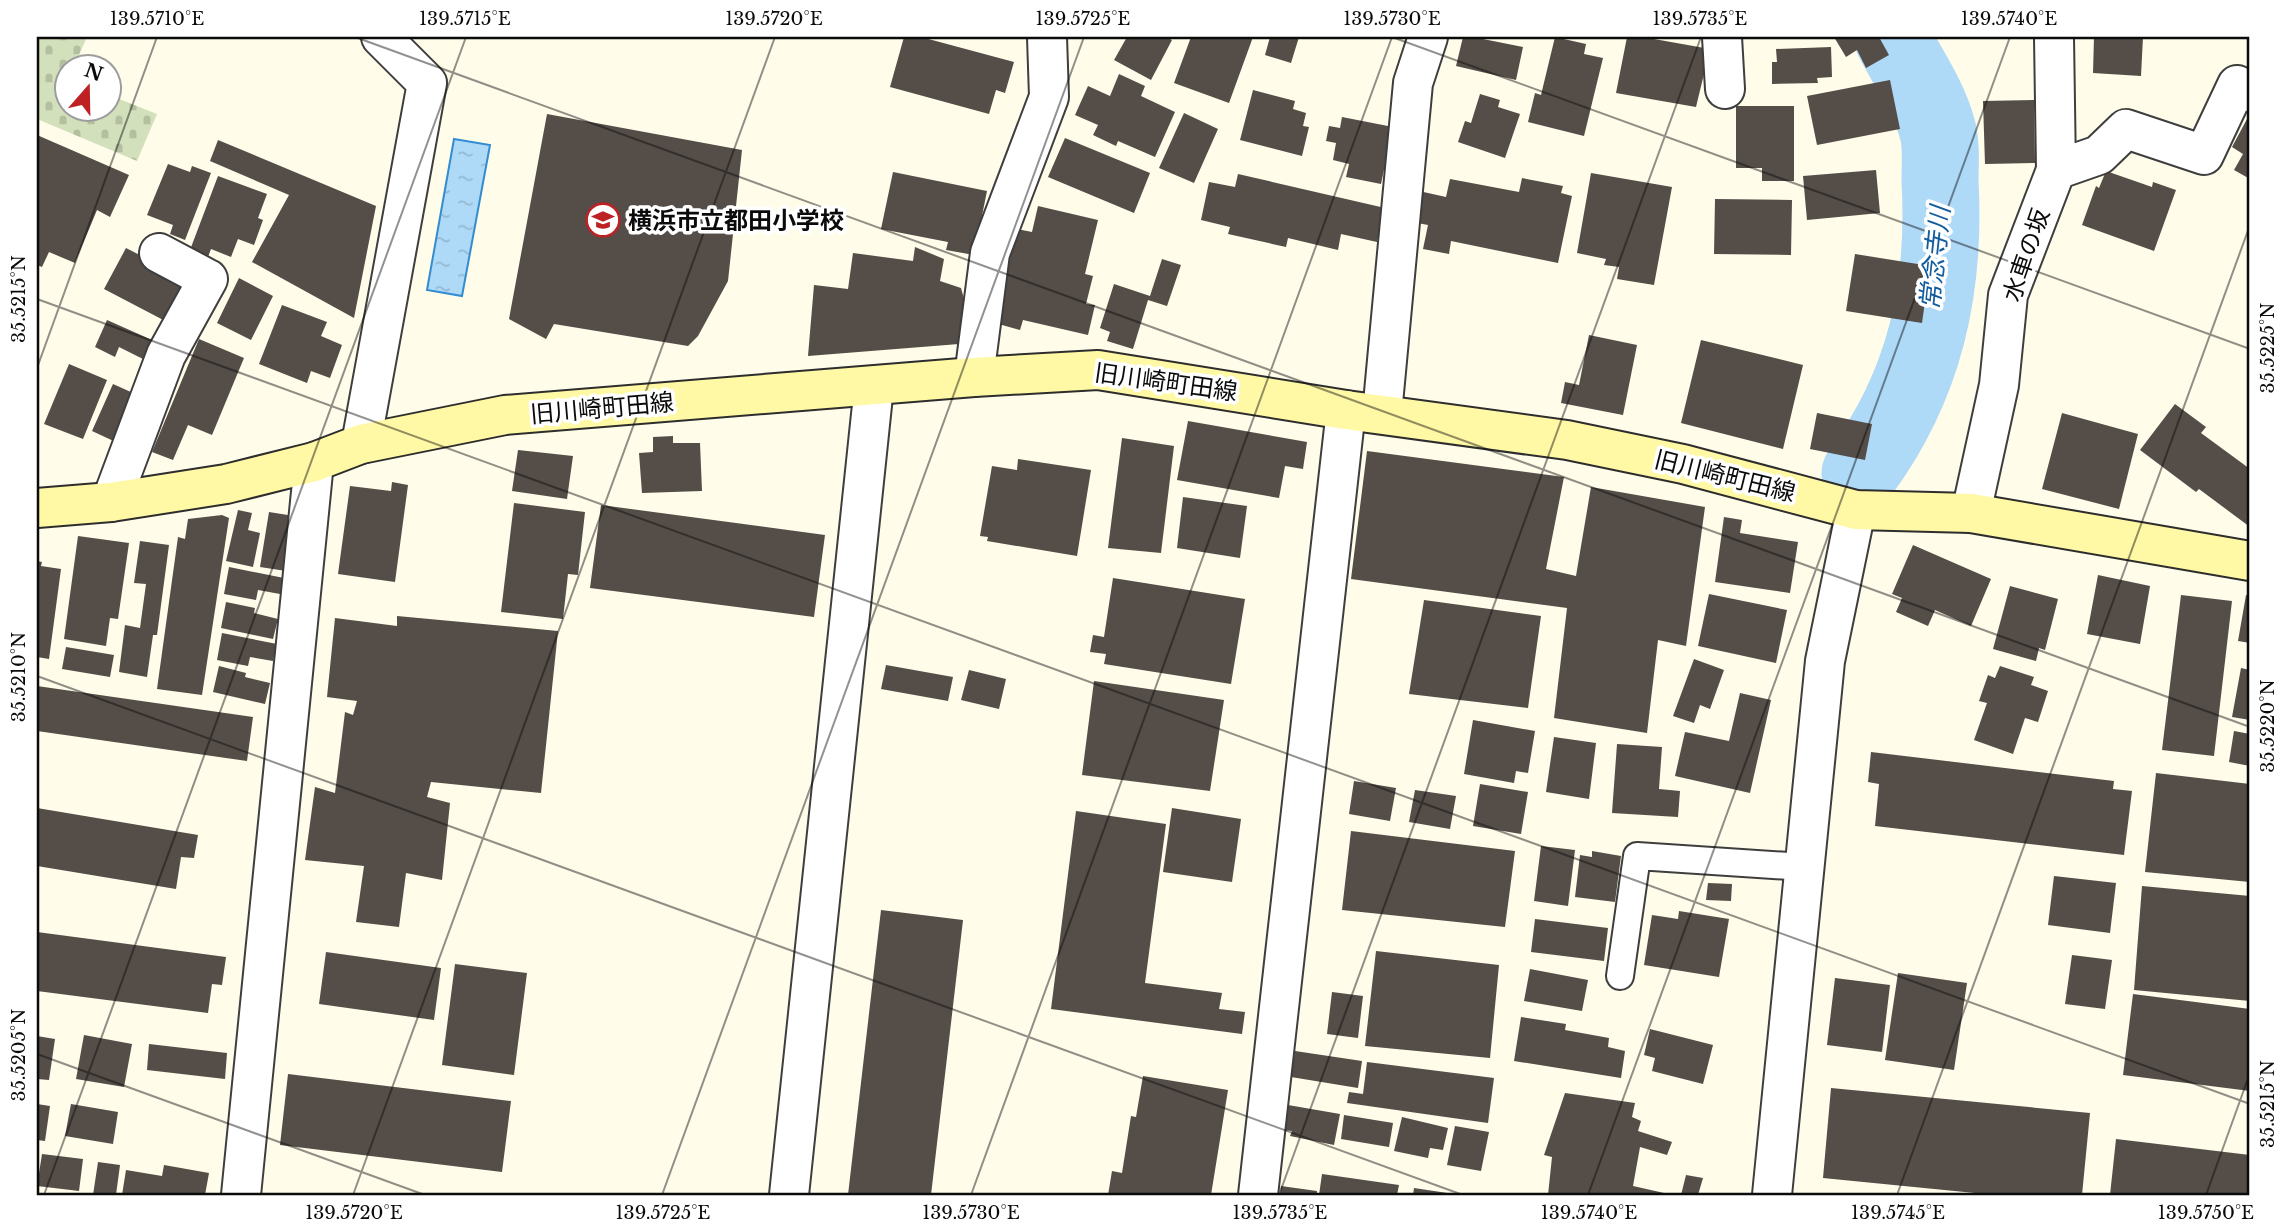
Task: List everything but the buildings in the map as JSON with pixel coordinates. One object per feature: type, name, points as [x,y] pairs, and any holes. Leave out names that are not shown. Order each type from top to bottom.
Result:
[{"type":"main road","name":"旧川崎町田線","points":[[37,508],[111,502],[226,484],[314,462],[361,444],[505,415],[974,377],[1098,370],[1364,412],[1567,440],[1683,464],[1856,510],[1971,513],[2250,561]]},
{"type":"street","points":[[361,444],[427,83],[381,37]]},
{"type":"street","points":[[974,377],[990,253],[1049,97],[1047,37]]},
{"type":"street","points":[[1258,1195],[1364,412],[1413,83],[1429,37]]},
{"type":"street","points":[[1722,37],[1725,89]]},
{"type":"street","name":"水車の坂","points":[[1971,513],[1999,385],[2008,295],[2056,170],[2054,37]]},
{"type":"street","points":[[2056,170],[2099,155],[2126,129],[2204,155],[2237,85],[2250,92]]},
{"type":"street","points":[[111,502],[166,355],[208,279],[159,253]]},
{"type":"street","points":[[789,1195],[874,386]]},
{"type":"street","points":[[241,1195],[314,462]]},
{"type":"street","points":[[1772,1195],[1825,661],[1856,510]]},
{"type":"lane","points":[[1620,976],[1637,856],[1804,867]]},
{"type":"green space","points":[[37,37],[87,37],[80,52],[52,52],[52,122],[122,122],[122,100],[157,114],[137,161],[37,119]]},
{"type":"water","points":[[454,139],[490,145],[462,296],[427,290]]},
{"type":"waterway","name":"常念寺川","points":[[1860,473],[1901,405],[1915,370],[1927,334],[1939,260],[1939,134],[1917,81],[1892,37]]},
{"type":"place","name":"横浜市立都田小学校","points":[[603,220]]}]
